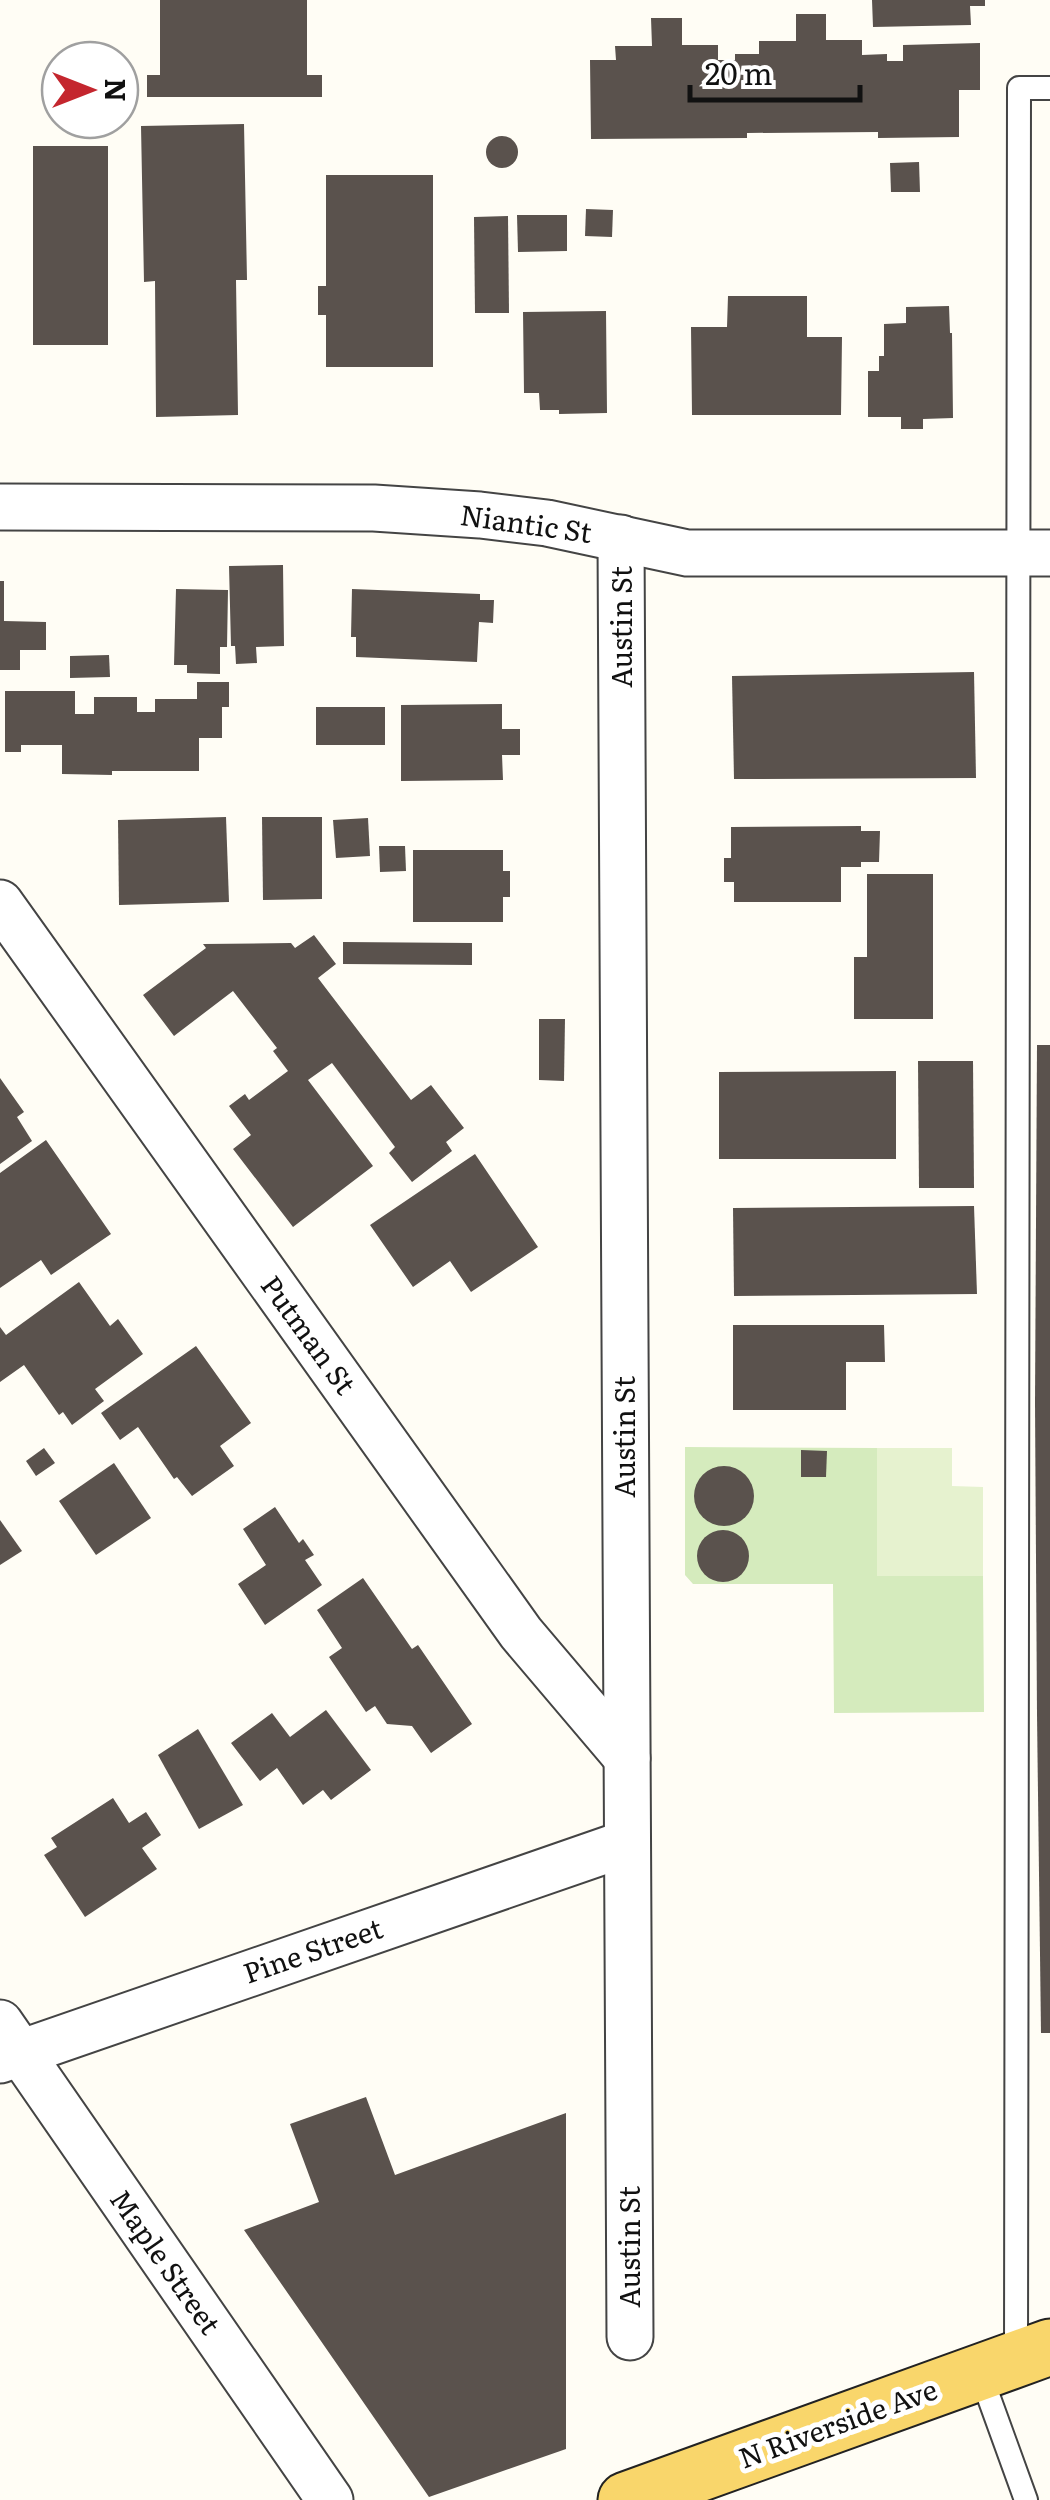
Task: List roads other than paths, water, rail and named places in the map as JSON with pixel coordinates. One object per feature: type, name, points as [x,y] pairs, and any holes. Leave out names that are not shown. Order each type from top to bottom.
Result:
[{"type":"main road","name":"N Riverside Ave","points":[[630,2499],[1015,2360]]},
{"type":"street","name":"Niantic St","points":[[0,508],[374,508],[530,521],[687,553],[1034,553]]},
{"type":"street","name":"Austin St","points":[[621,538],[630,2337]]},
{"type":"street","name":"Putman St","points":[[0,904],[521,1633],[627,1758]]},
{"type":"street","name":"Pine Street","points":[[7,2045],[627,1844]]},
{"type":"street","name":"Maple Street","points":[[7,2045],[330,2500]]},
{"type":"lane","points":[[1026,2500],[1015,2360],[1034,553],[1019,88],[1050,88]]}]
